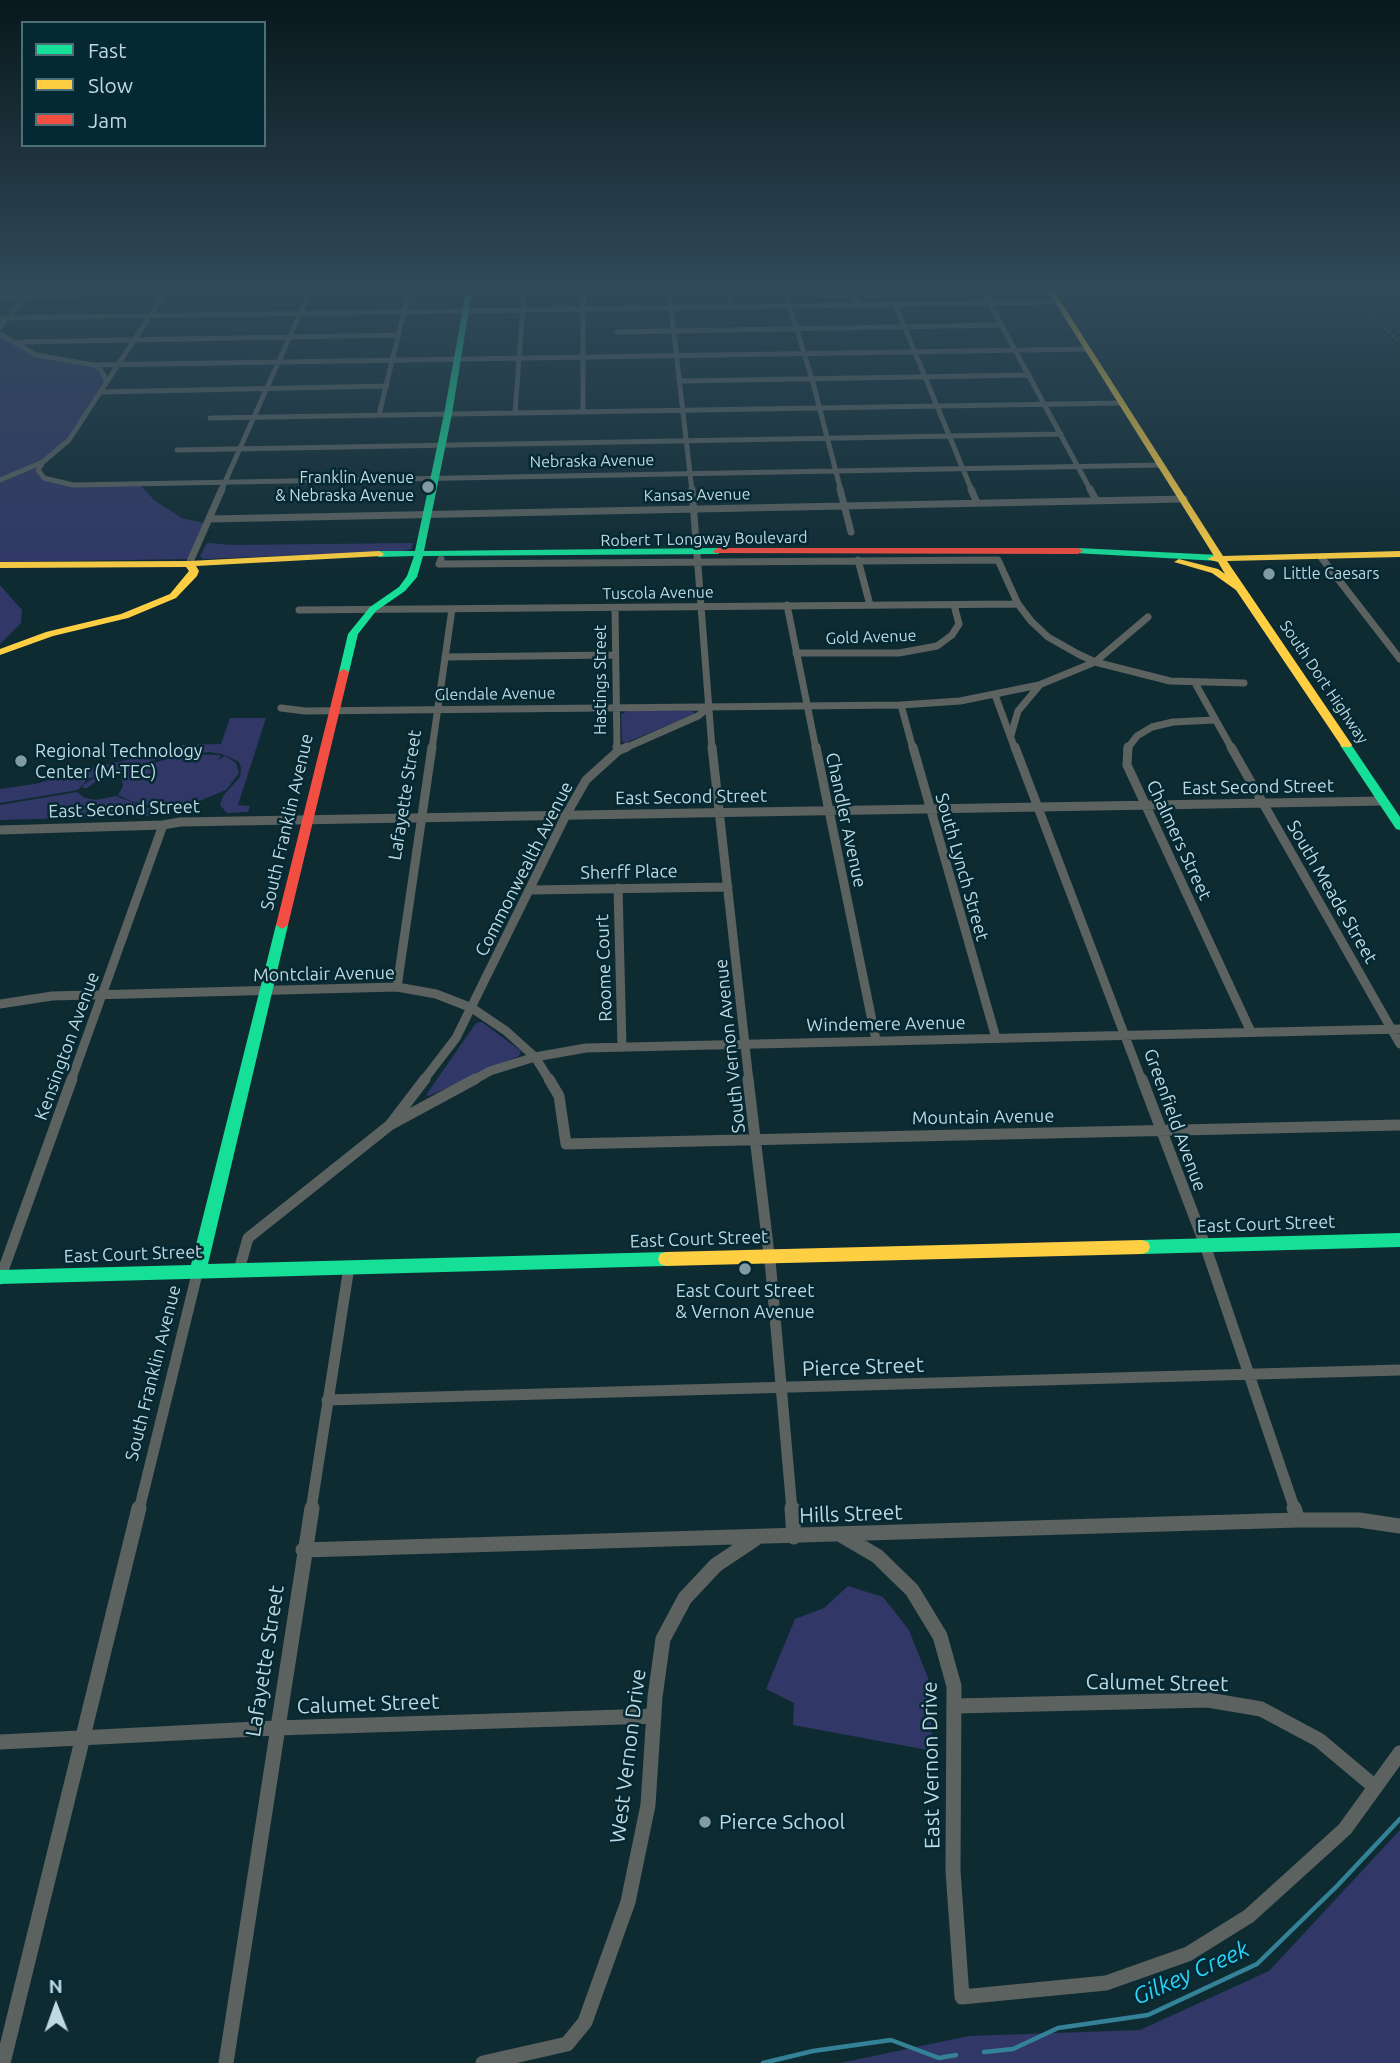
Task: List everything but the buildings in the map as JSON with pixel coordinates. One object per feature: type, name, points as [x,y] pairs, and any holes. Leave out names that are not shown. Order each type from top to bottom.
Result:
[{"type":"street","points":[[0,481],[43,462],[69,440],[103,387]]},
{"type":"street","points":[[100,392],[336,387]]},
{"type":"street","points":[[379,415],[387,387]]},
{"type":"street","name":"South Franklin Avenue","points":[[4,2063],[353,634],[373,609],[402,589],[412,578],[452,387]]},
{"type":"street","points":[[515,413],[518,387]]},
{"type":"street","points":[[583,387],[583,412]]},
{"type":"street","name":"South Vernon Avenue","points":[[683,387],[718,813],[770,1256],[794,1537]]},
{"type":"street","points":[[814,387],[851,532]]},
{"type":"street","points":[[929,387],[977,503]]},
{"type":"street","points":[[1036,387],[1096,500]]},
{"type":"street","name":"South Dort Highway","points":[[1112,387],[1219,558],[1400,826]]},
{"type":"street","points":[[0,652],[56,632],[124,616],[173,596],[185,586],[194,571],[189,565],[267,389]]},
{"type":"street","points":[[210,418],[1122,403]]},
{"type":"street","points":[[177,450],[1060,433]]},
{"type":"street","points":[[43,462],[38,470],[44,478]]},
{"type":"street","name":"Nebraska Avenue","points":[[15,476],[44,478],[73,485],[1161,465]]},
{"type":"street","name":"Kansas Avenue","points":[[210,519],[1184,499]]},
{"type":"street","points":[[1141,553],[1189,550],[1200,543],[1202,530]]},
{"type":"street","name":"Robert T Longway Boulevard","points":[[1033,551],[1167,560],[1400,554]]},
{"type":"street","name":"Robert T Longway Boulevard","points":[[418,556],[440,559],[1033,551],[1219,558]]},
{"type":"street","name":"Robert T Longway Boulevard","points":[[0,565],[189,565],[205,562],[418,556],[698,556]]},
{"type":"street","points":[[698,556],[998,560],[1018,604],[1031,621],[1048,637],[1095,662],[1145,676],[1195,683],[1244,683]]},
{"type":"street","points":[[1321,557],[1400,659]]},
{"type":"street","points":[[858,560],[870,605]]},
{"type":"street","points":[[1167,560],[1207,568],[1239,588]]},
{"type":"street","name":"Tuscola Avenue","points":[[299,610],[1018,604]]},
{"type":"street","name":"Gold Avenue","points":[[796,653],[899,653],[937,646],[952,635],[958,624],[954,605]]},
{"type":"street","name":"Chandler Avenue","points":[[787,606],[876,1040]]},
{"type":"street","name":"Hastings Street","points":[[615,608],[618,751]]},
{"type":"street","name":"Lafayette Street","points":[[397,987],[453,609]]},
{"type":"street","name":"Commonwealth Avenue","points":[[239,1270],[248,1238],[390,1125],[456,1038],[566,815],[586,780],[618,751],[698,716],[709,707],[901,705],[960,701],[1039,685],[1095,662],[1148,617]]},
{"type":"street","points":[[446,657],[615,655]]},
{"type":"street","name":"South Meade Street","points":[[1195,683],[1396,1029],[1400,1044]]},
{"type":"street","points":[[1011,735],[1018,711],[1039,685]]},
{"type":"street","name":"Greenfield Avenue","points":[[995,695],[1205,1245],[1298,1520]]},
{"type":"street","name":"South Lynch Street","points":[[901,705],[996,1038]]},
{"type":"street","name":"Glendale Avenue","points":[[281,708],[333,711],[709,707]]},
{"type":"street","name":"Chalmers Street","points":[[1215,720],[1173,722],[1152,727],[1137,736],[1127,748],[1127,765],[1251,1031]]},
{"type":"street","name":"East Second Street","points":[[0,830],[163,825],[180,822],[1383,801]]},
{"type":"street","name":"Kensington Avenue","points":[[0,1278],[163,825]]},
{"type":"street","name":"Sherff Place","points":[[530,890],[728,887]]},
{"type":"street","name":"Roome Court","points":[[618,888],[622,1046]]},
{"type":"street","name":"Montclair Avenue","points":[[0,1004],[52,996],[266,989],[397,987],[436,994],[472,1008],[506,1031],[535,1057],[559,1096],[566,1144]]},
{"type":"street","name":"Windemere Avenue","points":[[390,1125],[490,1072],[535,1057],[586,1048],[1396,1029]]},
{"type":"street","name":"Mountain Avenue","points":[[566,1144],[1400,1125]]},
{"type":"street","name":"East Court Street","points":[[0,1278],[198,1270],[1400,1240]]},
{"type":"street","name":"Lafayette Street","points":[[226,2063],[303,1550],[349,1267]]},
{"type":"street","name":"Pierce Street","points":[[327,1400],[1400,1370]]},
{"type":"street","name":"Hills Street","points":[[303,1550],[755,1539],[1298,1520],[1359,1520],[1400,1526]]},
{"type":"street","name":"East Vernon Drive","points":[[841,1535],[877,1556],[912,1590],[940,1636],[954,1686],[953,1871],[962,1997],[1106,1983],[1188,1954],[1249,1916],[1345,1829],[1375,1787]]},
{"type":"street","name":"West Vernon Drive","points":[[484,2063],[567,2044],[585,2022],[628,1902],[648,1805],[663,1639],[685,1598],[716,1565],[755,1539]]},
{"type":"street","name":"Calumet Street","points":[[955,1706],[1208,1700],[1261,1709],[1319,1740],[1375,1787]]},
{"type":"street","name":"Calumet Street","points":[[0,1742],[276,1728],[654,1716]]},
{"type":"street","points":[[1375,1787],[1400,1753]]},
{"type":"shaded area","points":[[0,387],[104,387],[69,440],[42,462],[39,474],[60,484],[139,484],[155,501],[182,518],[207,524],[192,559],[0,562]]},
{"type":"shaded area","points":[[207,543],[413,543],[411,549],[405,551],[203,559],[200,556]]},
{"type":"shaded area","points":[[0,585],[22,610],[21,623],[0,644]]},
{"type":"shaded area","points":[[627,711],[692,711],[695,714],[625,743],[622,741],[621,715]]},
{"type":"shaded area","points":[[230,718],[266,718],[238,805],[250,806],[248,812],[227,813],[220,805],[223,796],[240,777],[239,762],[222,754],[209,752],[186,754],[221,755],[218,760],[225,756],[236,763],[239,773],[226,790],[199,801],[172,807],[151,806],[118,795],[123,786],[121,775],[135,768],[146,771],[140,767],[184,754],[158,759],[117,775],[100,775],[113,776],[98,780],[87,788],[83,788],[83,785],[97,776],[88,779],[78,790],[0,803],[0,789],[35,784],[64,776],[66,773],[174,750],[177,745],[221,744]]},
{"type":"shaded area","points":[[77,792],[85,798],[96,800],[116,796],[156,811],[154,815],[147,816],[0,820],[0,805]]},
{"type":"shaded area","points":[[482,1022],[521,1051],[519,1056],[426,1095],[476,1023]]},
{"type":"shaded area","points":[[848,1586],[883,1597],[909,1630],[928,1678],[933,1751],[793,1725],[794,1703],[766,1689],[795,1619],[824,1608]]},
{"type":"shaded area","points":[[1400,1830],[1400,2063],[840,2063],[969,2036],[1140,2030],[1269,1971]]},
{"type":"waterway","name":"Gilkey Creek","points":[[984,2052],[1013,2049],[1058,2028],[1148,2015],[1257,1964],[1337,1886],[1400,1819]]},
{"type":"waterway","name":"Gilkey Creek","points":[[763,2063],[813,2051],[891,2040],[939,2058],[956,2055]]},
{"type":"traffic: fast","points":[[344,672],[353,634],[373,609],[402,589],[412,577],[418,559],[453,387]]},
{"type":"traffic: fast","points":[[379,554],[718,551]]},
{"type":"traffic: fast","points":[[1078,551],[1219,558]]},
{"type":"traffic: fast","points":[[1346,745],[1400,826]]},
{"type":"traffic: fast","points":[[198,1270],[282,925]]},
{"type":"traffic: fast","points":[[1142,1247],[1400,1240]]},
{"type":"traffic: fast","points":[[0,1277],[666,1259]]},
{"type":"traffic: slow","points":[[1112,387],[1239,588],[1346,745]]},
{"type":"traffic: slow","points":[[0,565],[189,564],[379,554]]},
{"type":"traffic: slow","points":[[1212,559],[1400,554]]},
{"type":"traffic: slow","points":[[1179,562],[1215,571],[1239,588]]},
{"type":"traffic: slow","points":[[0,652],[50,634],[124,616],[173,596],[192,576],[194,571],[189,564]]},
{"type":"traffic: slow","points":[[666,1259],[1142,1247]]},
{"type":"traffic: jam","points":[[718,551],[1078,551]]},
{"type":"traffic: jam","points":[[282,925],[344,672]]},
{"type":"place","name":"Franklin Avenue & Nebraska Avenue","points":[[428,487]]},
{"type":"place","name":"Little Caesars","points":[[1269,574]]},
{"type":"place","name":"Regional Technology Center (M-TEC)","points":[[21,761]]},
{"type":"place","name":"East Court Street & Vernon Avenue","points":[[745,1269]]},
{"type":"place","name":"Pierce School","points":[[705,1822]]}]
